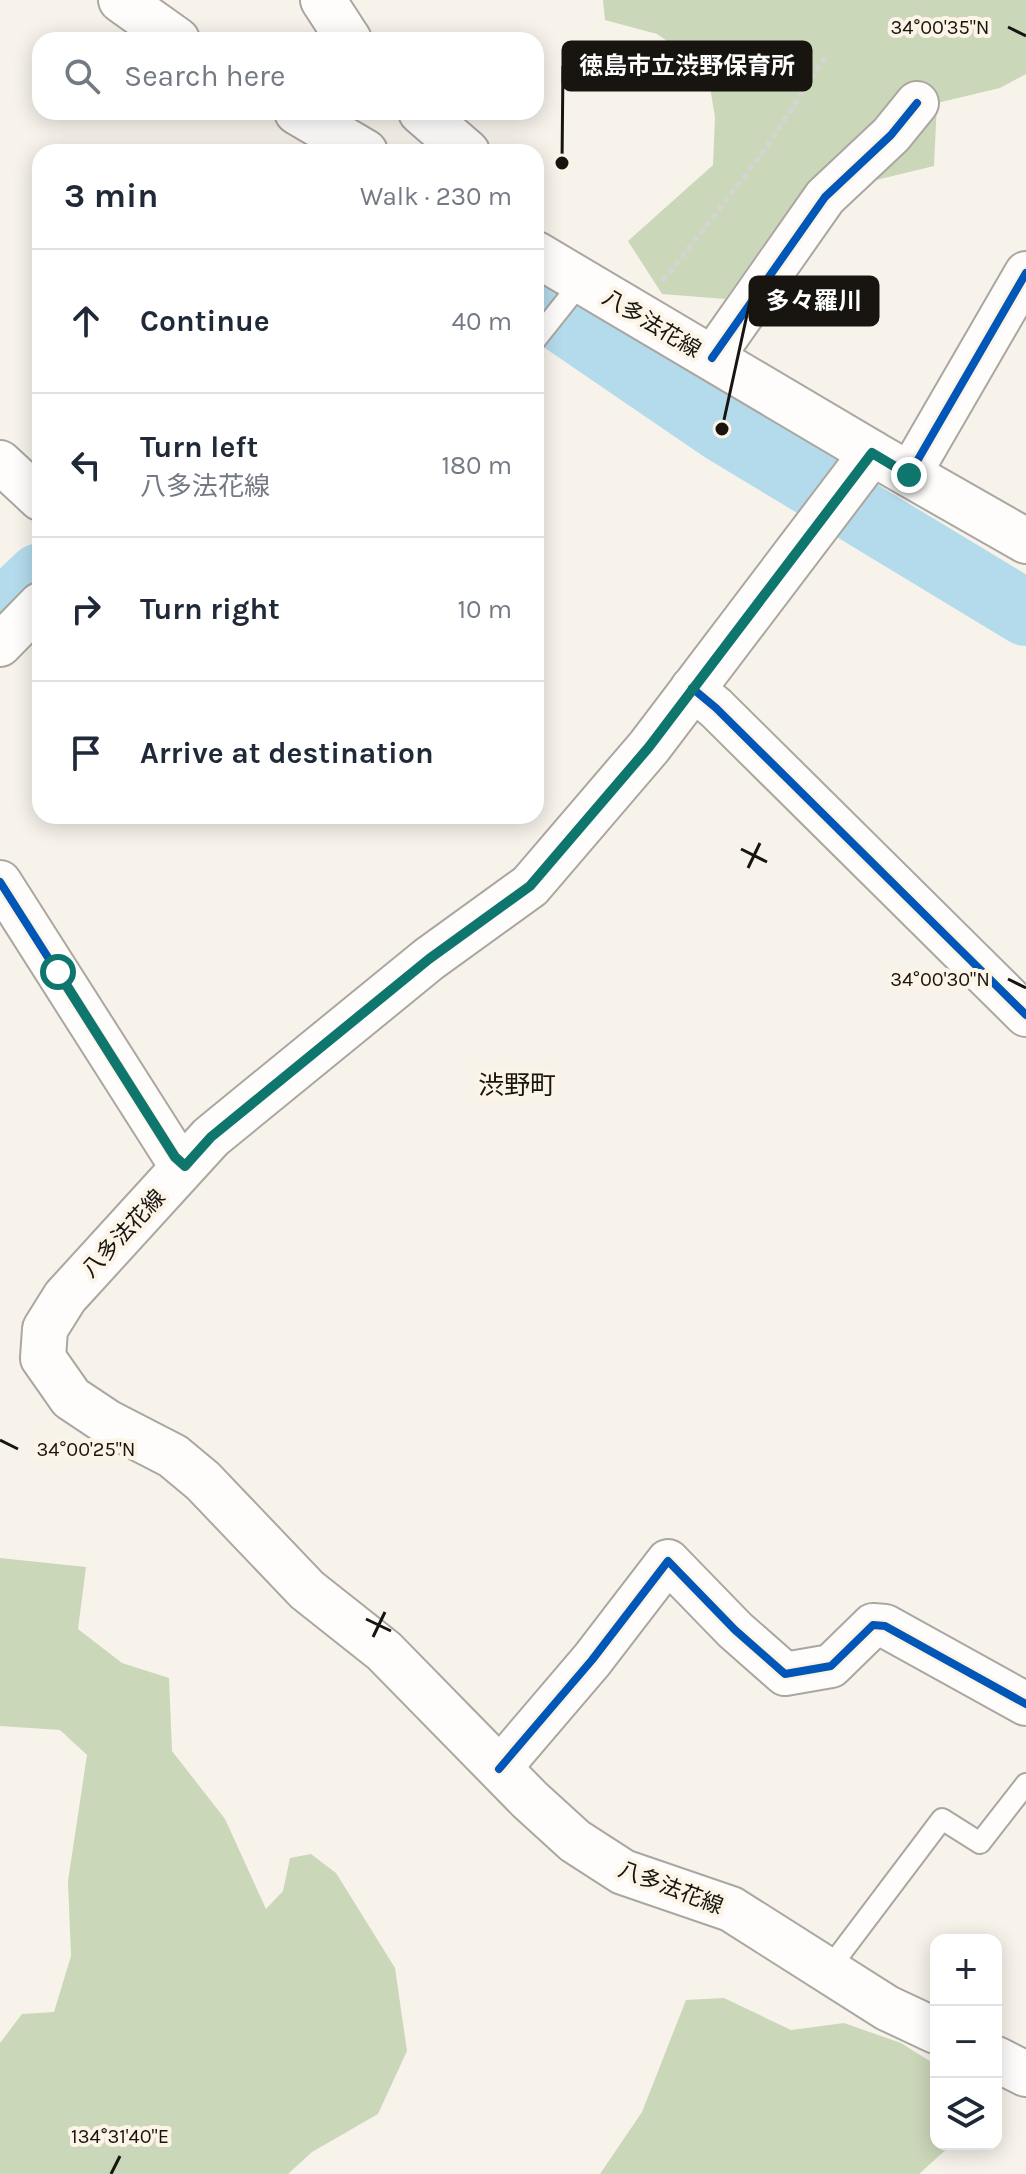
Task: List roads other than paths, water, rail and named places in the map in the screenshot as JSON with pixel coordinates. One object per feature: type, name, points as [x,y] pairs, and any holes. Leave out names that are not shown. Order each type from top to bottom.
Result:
[{"type":"main road","points":[[121,0],[166,32]]},
{"type":"main road","points":[[326,1],[344,32]]},
{"type":"main road","points":[[311,120],[351,144]]},
{"type":"main road","points":[[430,120],[458,144]]},
{"type":"main road","name":"八多法花線","points":[[544,260],[577,287],[638,314],[712,358],[861,467],[649,747],[530,886],[417,969],[211,1137],[65,1297],[45,1329],[43,1358],[71,1398],[107,1422],[173,1456],[203,1481],[307,1590],[384,1651],[499,1769],[575,1841],[623,1872],[731,1909],[887,2008],[930,2028]]},
{"type":"main road","points":[[861,467],[909,475],[1026,541]]},
{"type":"main road","points":[[1002,2062],[1026,2074]]},
{"type":"street","points":[[712,358],[825,197],[891,135],[917,103]]},
{"type":"street","points":[[909,475],[1026,273]]},
{"type":"street","points":[[0,462],[32,492]]},
{"type":"street","points":[[0,645],[32,612]]},
{"type":"street","points":[[692,688],[716,708],[1026,1015]]},
{"type":"street","points":[[0,882],[175,1157],[185,1166]]},
{"type":"street","points":[[499,1769],[592,1660],[668,1561],[735,1630],[785,1674],[831,1666],[873,1625],[885,1626],[1026,1704]]},
{"type":"lane","points":[[544,329],[577,287]]},
{"type":"lane","points":[[828,1970],[942,1819],[980,1843],[1026,1784]]},
{"type":"waterway","points":[[544,307],[722,429],[1026,613]]},
{"type":"waterway","points":[[0,614],[32,584]]},
{"type":"place","name":"徳島市立渋野保育所","points":[[562,163]]},
{"type":"place","name":"多々羅川","points":[[722,429]]},
{"type":"district","name":"渋野町","points":[[517,1085]]}]
